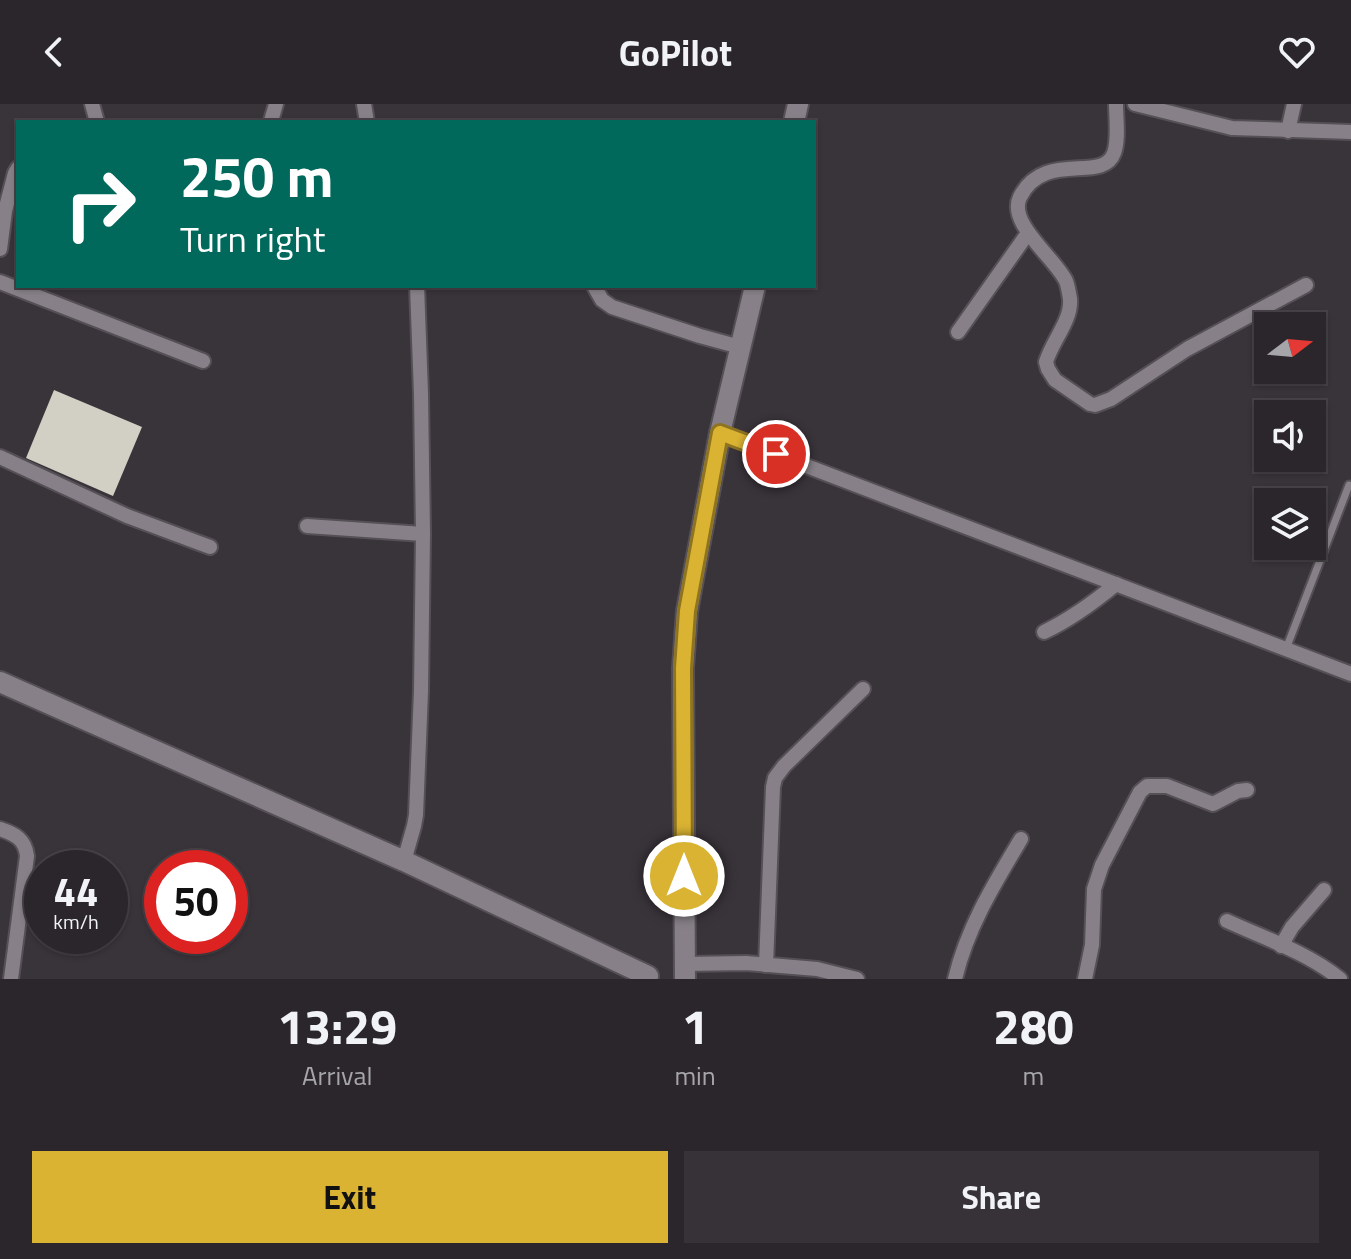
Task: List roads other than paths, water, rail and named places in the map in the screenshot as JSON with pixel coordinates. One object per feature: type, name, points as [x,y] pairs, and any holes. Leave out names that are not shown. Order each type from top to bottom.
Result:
[{"type":"street","points":[[1116,104],[1116,143],[1110,161],[1102,166],[1044,173],[1034,179],[1020,196],[1017,205],[1019,217],[1028,233],[1066,280],[1070,294],[1070,305],[1046,362],[1055,380],[1090,404],[1111,399],[1187,349],[1306,285]]},
{"type":"street","points":[[1135,104],[1232,128],[1351,132]]},
{"type":"street","points":[[1288,131],[1294,104]]},
{"type":"street","points":[[0,249],[5,211],[16,171]]},
{"type":"street","points":[[958,332],[1028,233]]},
{"type":"street","points":[[0,282],[203,361]]},
{"type":"street","points":[[404,861],[416,815],[421,691],[423,534],[417,288]]},
{"type":"street","points":[[595,288],[602,300],[612,307],[740,347]]},
{"type":"street","points":[[684,972],[683,668],[687,611],[720,433],[755,288]]},
{"type":"street","points":[[720,433],[1351,674]]},
{"type":"street","points":[[0,457],[127,516],[210,547]]},
{"type":"street","points":[[307,526],[423,534]]},
{"type":"street","points":[[1044,632],[1088,607],[1116,584]]},
{"type":"street","points":[[0,682],[404,861],[646,978],[746,963],[817,969],[857,979]]},
{"type":"street","points":[[766,965],[770,815],[775,778],[863,689]]},
{"type":"street","points":[[1085,979],[1092,945],[1094,889],[1102,865],[1140,792],[1147,786],[1167,786],[1213,804],[1238,791],[1247,790]]},
{"type":"street","points":[[0,829],[21,840],[27,856],[11,979]]},
{"type":"street","points":[[955,979],[961,953],[975,921],[1021,839]]},
{"type":"street","points":[[1281,946],[1292,927],[1324,890]]},
{"type":"street","points":[[1227,921],[1331,971],[1340,979]]},
{"type":"lane","points":[[1286,649],[1349,485]]}]
